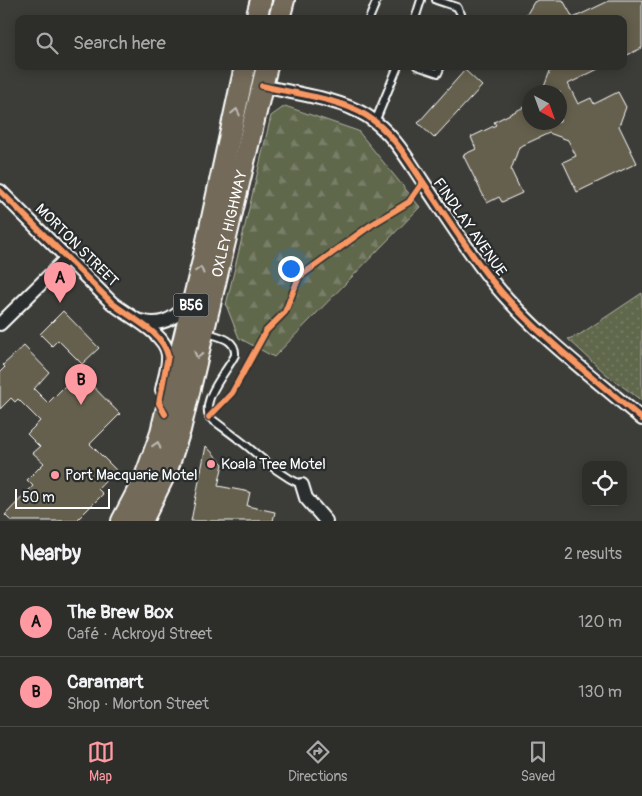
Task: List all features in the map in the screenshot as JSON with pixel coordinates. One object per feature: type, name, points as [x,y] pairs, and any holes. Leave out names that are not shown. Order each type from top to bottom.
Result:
[{"type":"main road","points":[[257,15],[261,0]]},
{"type":"main road","points":[[280,15],[284,0]]},
{"type":"main road","name":"OXLEY HIGHWAY","points":[[142,521],[167,470],[174,449],[266,70]]},
{"type":"main road","points":[[243,74],[262,86]]},
{"type":"main road","name":"OXLEY HIGHWAY","points":[[122,521],[146,477],[154,456],[204,254],[243,74]]},
{"type":"street","name":"FINDLAY AVENUE","points":[[262,86],[335,103],[355,110],[375,122],[404,152],[476,260],[510,303],[642,419]]},
{"type":"street","name":"MORTON STREET","points":[[0,191],[112,303],[152,331],[161,340],[168,356],[159,403],[164,414]]},
{"type":"street","points":[[0,324],[67,258]]},
{"type":"street","name":"MORTON STREET","points":[[134,319],[150,324],[163,322],[176,316],[193,296]]},
{"type":"street","points":[[302,485],[306,498],[326,521]]},
{"type":"lane","points":[[370,15],[376,0]]},
{"type":"lane","points":[[416,15],[421,0]]},
{"type":"lane","points":[[436,0],[457,8],[461,15]]},
{"type":"lane","points":[[375,122],[396,70]]},
{"type":"lane","points":[[429,70],[438,73],[439,70]]},
{"type":"lane","points":[[203,332],[226,339],[236,348],[235,355],[208,404],[209,417],[246,444],[271,467],[302,485]]},
{"type":"green space","points":[[285,106],[358,131],[420,207],[274,357],[239,338],[226,305],[271,116]]},
{"type":"green space","points":[[642,293],[642,401],[606,374],[568,339],[579,335]]},
{"type":"building","points":[[539,0],[563,0],[571,15],[526,15],[534,2]]},
{"type":"building","points":[[611,0],[642,0],[642,48],[627,55],[627,15],[579,15]]},
{"type":"building","points":[[465,70],[482,86],[434,138],[418,123]]},
{"type":"building","points":[[550,70],[596,70],[568,84],[578,104],[591,98],[594,104],[618,92],[626,107],[619,126],[637,163],[577,192],[563,162],[576,156],[568,140],[549,133],[519,147],[511,170],[522,193],[502,202],[499,197],[487,203],[463,155],[476,149],[471,137],[496,125],[494,122],[522,108],[522,130],[567,130],[567,85],[545,85]]},
{"type":"building","points":[[63,311],[99,348],[82,364],[58,340],[52,346],[40,334]]},
{"type":"building","points":[[24,346],[49,372],[34,389],[48,403],[79,372],[120,414],[90,444],[116,470],[98,489],[103,494],[76,521],[11,521],[5,515],[33,486],[27,480],[44,463],[33,453],[40,447],[27,434],[40,421],[18,399],[15,402],[11,398],[0,409],[0,372],[5,367],[3,365]]},
{"type":"building","points":[[206,446],[223,464],[218,486],[250,492],[247,506],[275,512],[273,521],[191,521]]},
{"type":"cycle path","points":[[262,86],[344,105],[376,122],[398,146],[456,232],[508,300],[544,336],[642,419]]},
{"type":"cycle path","points":[[209,417],[232,393],[266,331],[285,312],[299,277],[371,225],[409,202],[423,182]]},
{"type":"cycle path","points":[[0,191],[112,303],[153,332],[165,347],[168,356],[159,403],[165,414]]},
{"type":"place","name":"The Brew Box","points":[[60,303]]},
{"type":"place","name":"Caramart","points":[[81,405]]},
{"type":"place","name":"Koala Tree Motel","points":[[211,464]]},
{"type":"place","name":"Port Macquarie Motel","points":[[55,475]]}]
